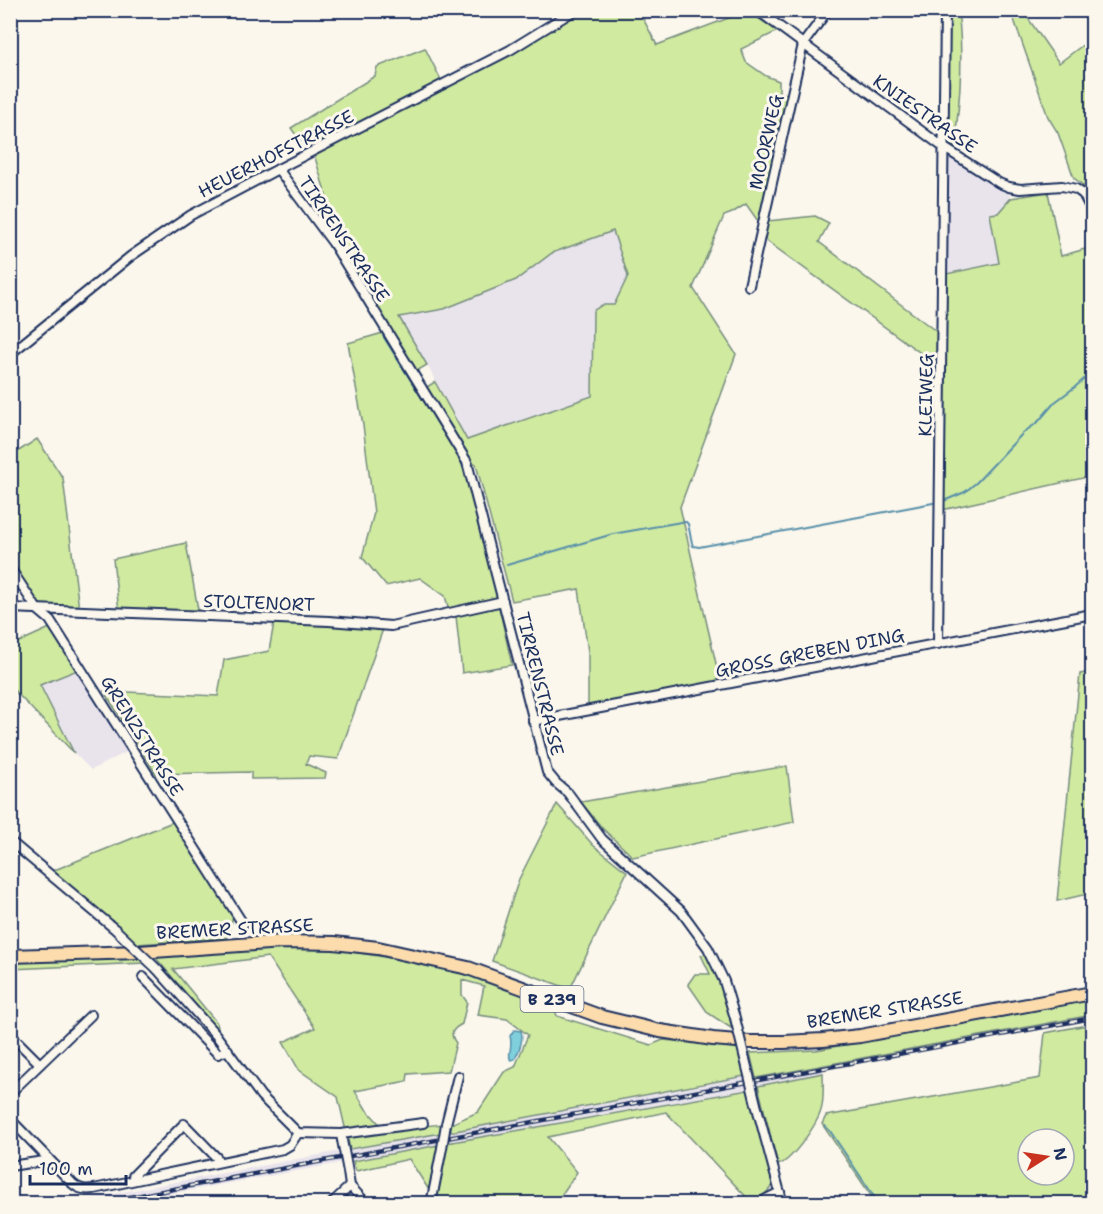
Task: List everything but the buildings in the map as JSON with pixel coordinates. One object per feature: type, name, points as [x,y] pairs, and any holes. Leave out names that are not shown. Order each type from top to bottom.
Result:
[{"type":"main road","name":"BREMER STRASSE","points":[[10,956],[139,952],[283,942],[334,943],[378,948],[468,968],[602,1017],[660,1031],[749,1042],[804,1041],[860,1036],[1092,993]]},
{"type":"street","name":"HEUERHOFSTRASSE","points":[[10,354],[139,250],[191,215],[510,50],[575,10]]},
{"type":"street","name":"KNIESTRASSE","points":[[757,10],[943,147],[999,183],[1009,187],[1030,189],[1062,186],[1087,192]]},
{"type":"street","name":"MOORWEG","points":[[749,286],[803,44],[828,10]]},
{"type":"street","name":"KLEIWEG","points":[[938,644],[945,10]]},
{"type":"street","name":"TIRRENSTRASSE","points":[[278,169],[333,243],[467,462],[547,772],[568,793],[602,839],[681,911],[708,948],[724,981],[735,1018],[783,1203]]},
{"type":"street","points":[[1087,192],[1092,211]]},
{"type":"street","name":"GRENZSTRASSE","points":[[10,568],[37,609],[50,620],[243,924]]},
{"type":"street","name":"STOLTENORT","points":[[10,608],[329,621],[391,626],[503,601]]},
{"type":"street","name":"GROSS GREBEN DING","points":[[533,721],[1092,614]]},
{"type":"street","points":[[10,841],[116,930],[157,969],[228,1050],[261,1096],[298,1133],[342,1137],[423,1123]]},
{"type":"street","points":[[143,977],[218,1054],[228,1050]]},
{"type":"street","points":[[10,1093],[91,1015]]},
{"type":"street","points":[[10,1034],[40,1064]]},
{"type":"street","points":[[431,1203],[458,1076]]},
{"type":"street","points":[[10,1119],[77,1188],[82,1189],[94,1189],[283,1149],[290,1145],[298,1133]]},
{"type":"street","points":[[134,1180],[133,1176],[184,1124],[217,1158],[218,1162]]},
{"type":"street","points":[[342,1137],[350,1186],[367,1203]]},
{"type":"street","points":[[10,1166],[44,1161],[48,1158]]},
{"type":"street","points":[[331,1203],[350,1186]]},
{"type":"street","points":[[762,1203],[780,1191]]},
{"type":"shaded area","points":[[950,157],[1008,192],[1011,198],[998,213],[991,215],[1000,263],[946,274],[946,165]]},
{"type":"shaded area","points":[[613,230],[628,276],[614,305],[602,305],[593,311],[592,396],[467,440],[427,365],[398,317],[444,309],[516,280],[552,253]]},
{"type":"shaded area","points":[[80,669],[129,751],[91,770],[74,753],[40,685]]},
{"type":"shaded area","points":[[822,1065],[823,1073],[758,1086],[756,1078]]},
{"type":"shaded area","points":[[745,1076],[748,1090],[447,1143],[450,1132]]},
{"type":"shaded area","points":[[441,1133],[439,1145],[120,1203],[59,1204],[350,1149]]},
{"type":"green space","points":[[588,11],[639,11],[657,45],[747,11],[778,31],[741,49],[746,62],[766,76],[779,81],[779,92],[790,95],[760,224],[746,204],[724,216],[693,288],[736,354],[680,507],[720,681],[588,707],[588,652],[579,589],[512,601],[476,464],[469,460],[425,388],[435,382],[467,440],[592,396],[593,311],[602,305],[614,305],[628,276],[613,231],[552,253],[516,280],[444,309],[399,317],[427,365],[415,372],[325,220],[330,209],[314,154],[514,53],[569,19]]},
{"type":"green space","points":[[949,11],[958,11],[961,45],[954,147],[947,140]]},
{"type":"green space","points":[[1011,11],[1023,11],[1059,63],[1092,38],[1092,186],[1085,187],[1074,178],[1058,133],[1048,117]]},
{"type":"green space","points":[[425,48],[441,80],[306,149],[291,128],[375,76],[377,67]]},
{"type":"green space","points":[[1048,192],[1061,256],[1092,247],[1092,476],[942,510],[946,274],[999,263],[990,214],[998,213],[1011,198]]},
{"type":"green space","points":[[815,216],[829,223],[819,242],[937,332],[937,365],[764,239],[768,221]]},
{"type":"green space","points":[[383,333],[464,462],[500,598],[449,610],[445,596],[420,578],[386,586],[362,557],[374,513],[363,425],[348,343]]},
{"type":"green space","points":[[37,439],[63,478],[79,609],[38,607],[11,565],[11,456]]},
{"type":"green space","points":[[186,543],[199,615],[119,611],[113,559]]},
{"type":"green space","points":[[499,607],[512,665],[462,673],[456,616]]},
{"type":"green space","points":[[274,623],[383,629],[338,759],[309,756],[306,764],[326,773],[325,778],[251,779],[251,772],[156,774],[104,691],[218,696],[224,660],[269,651]]},
{"type":"green space","points":[[52,627],[80,669],[40,685],[74,753],[11,687],[10,646]]},
{"type":"green space","points":[[1092,672],[1092,893],[1057,901],[1080,674]]},
{"type":"green space","points":[[787,766],[794,822],[633,857],[603,829],[581,802]]},
{"type":"green space","points":[[557,804],[593,845],[627,872],[570,989],[492,961],[519,879]]},
{"type":"green space","points":[[175,821],[234,915],[226,938],[137,944],[52,871]]},
{"type":"green space","points":[[283,947],[333,949],[379,956],[433,966],[486,980],[554,1007],[557,1016],[651,1045],[663,1040],[738,1047],[745,1076],[450,1132],[451,1124],[478,1112],[504,1072],[515,1067],[528,1035],[507,1019],[478,1015],[484,986],[462,980],[462,995],[467,1002],[462,1024],[453,1032],[456,1043],[449,1071],[408,1074],[407,1081],[355,1091],[366,1109],[385,1130],[443,1124],[441,1133],[350,1149],[338,1097],[299,1070],[283,1042],[315,1028],[268,957],[173,969],[217,1023],[219,1032],[155,957]]},
{"type":"green space","points":[[706,954],[726,1000],[731,1028],[708,1013],[688,984],[695,974],[710,974],[701,955]]},
{"type":"green space","points":[[137,956],[144,963],[11,969],[10,961]]},
{"type":"green space","points":[[1092,1000],[1092,1015],[756,1078],[750,1053],[816,1050]]},
{"type":"green space","points":[[1092,1024],[1092,1203],[876,1203],[822,1124],[826,1116],[1040,1078],[1045,1033]]},
{"type":"green space","points":[[823,1073],[823,1102],[820,1113],[798,1149],[778,1165],[758,1086]]},
{"type":"green space","points":[[748,1090],[773,1185],[757,1203],[752,1203],[666,1112],[548,1137],[577,1172],[556,1203],[439,1204],[435,1198],[447,1143]]},
{"type":"green space","points":[[439,1145],[429,1190],[409,1159],[356,1171],[353,1161]]},
{"type":"water","points":[[514,1030],[521,1031],[522,1038],[518,1053],[512,1060],[510,1059],[510,1036]]},
{"type":"waterway","points":[[383,336],[460,459],[490,569]]},
{"type":"waterway","points":[[946,500],[965,492],[977,482],[1055,402],[1092,372]]},
{"type":"waterway","points":[[507,565],[613,534],[681,522],[688,524],[693,546],[699,547],[933,503]]},
{"type":"waterway","points":[[825,1126],[879,1204]]},
{"type":"railway","points":[[93,1204],[1092,1018]]}]
